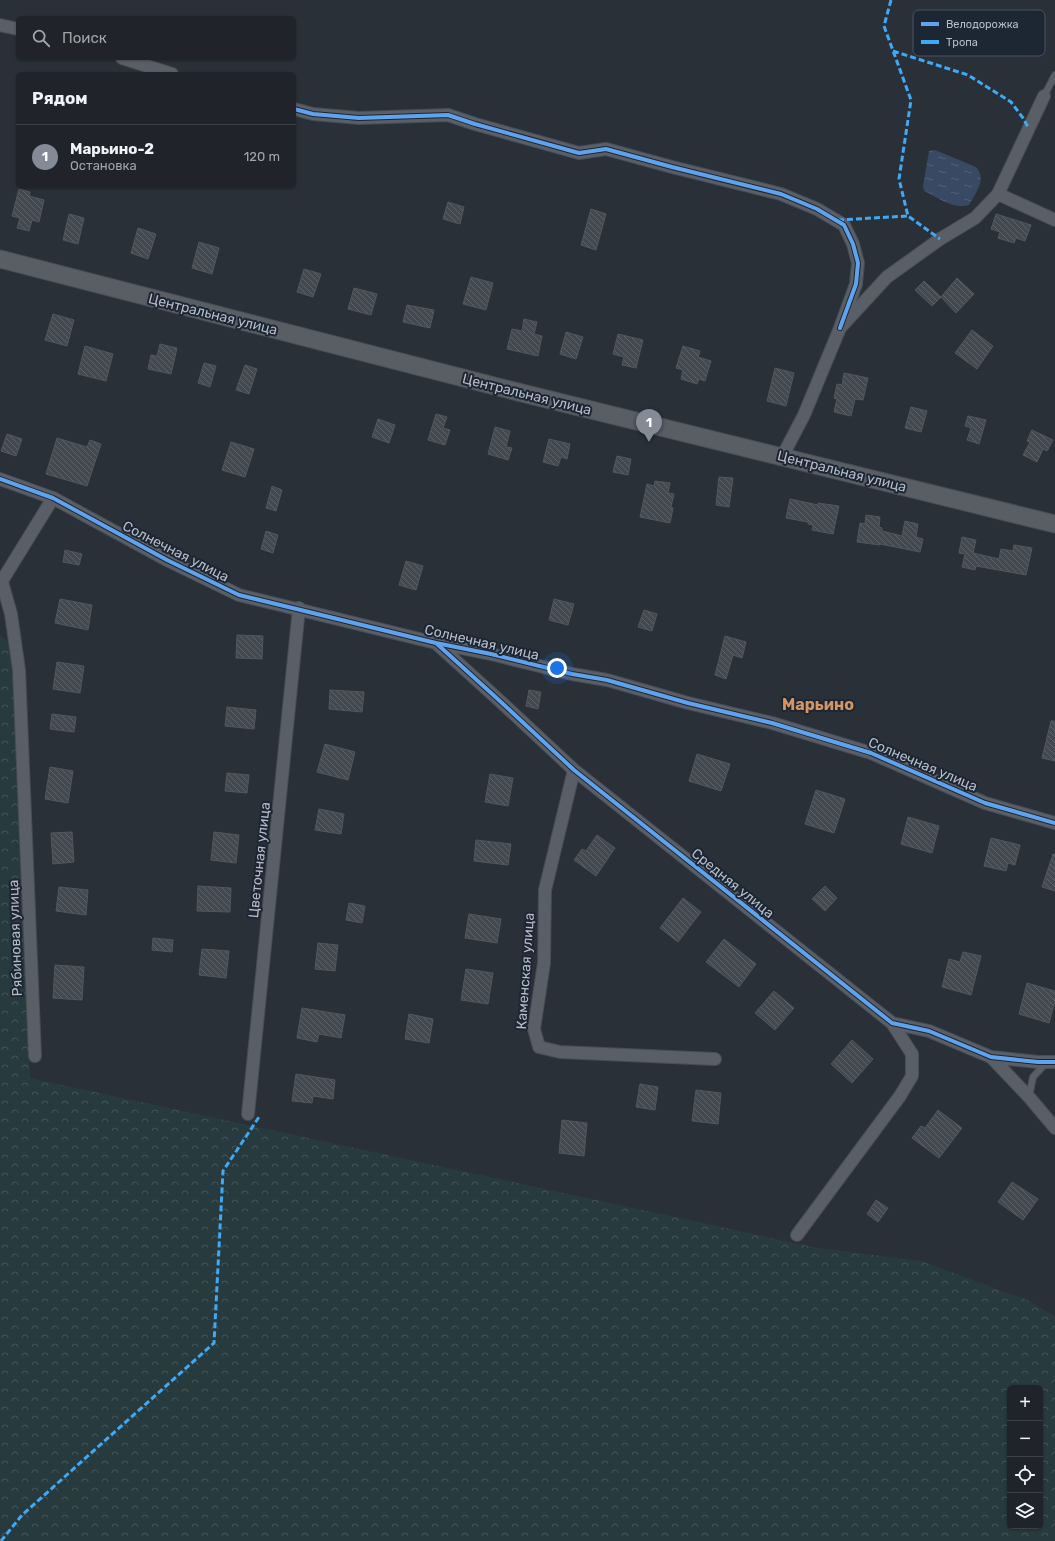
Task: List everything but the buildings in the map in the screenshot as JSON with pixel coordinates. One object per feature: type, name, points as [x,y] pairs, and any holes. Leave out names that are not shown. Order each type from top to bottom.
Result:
[{"type":"main road","name":"Центральная улица","points":[[0,259],[518,392],[1055,524]]},
{"type":"street","points":[[0,25],[16,29]]},
{"type":"street","points":[[128,60],[166,72]]},
{"type":"street","points":[[840,328],[887,277],[940,239],[975,218],[998,194],[1044,96]]},
{"type":"street","points":[[296,110],[314,114],[359,118],[448,115],[579,153],[606,148],[672,168],[781,194],[817,209],[844,225],[853,244],[858,263],[856,284],[840,328],[804,415],[782,457]]},
{"type":"street","points":[[998,194],[1055,220]]},
{"type":"street","name":"Солнечная улица","points":[[0,479],[53,498],[167,560],[239,594],[436,643],[491,654],[572,674],[607,680],[688,703],[772,723],[872,753],[985,803],[1055,823]]},
{"type":"street","points":[[1,583],[53,498]]},
{"type":"street","name":"Рябиновая улица","points":[[1,583],[11,614],[19,670],[35,1056]]},
{"type":"street","name":"Цветочная улица","points":[[248,1114],[299,608]]},
{"type":"street","name":"Средняя улица","points":[[436,643],[574,770],[892,1023],[929,1031],[991,1057],[1051,1062]]},
{"type":"street","name":"Каменская улица","points":[[574,770],[545,890],[544,963],[534,1030],[539,1047],[560,1052],[715,1059]]},
{"type":"street","points":[[797,1235],[900,1096],[912,1076],[912,1054],[892,1023]]},
{"type":"street","points":[[991,1057],[1029,1097],[1055,1128]]},
{"type":"lane","points":[[1044,96],[1055,75]]},
{"type":"lane","points":[[1029,1097],[1033,1077],[1051,1062]]},
{"type":"green space","points":[[0,635],[24,654],[30,1078],[818,1248],[921,1261],[1027,1300],[1055,1316],[1055,1541],[0,1541]]},
{"type":"water","points":[[935,150],[976,167],[981,177],[977,191],[969,205],[957,206],[924,191],[923,186],[929,151]]},
{"type":"marked path","points":[[891,0],[884,26],[911,100],[899,179],[908,216],[940,239]]},
{"type":"marked path","points":[[893,51],[968,75],[1011,102],[1029,129]]},
{"type":"marked path","points":[[838,220],[908,216]]},
{"type":"marked path","points":[[1,1541],[22,1515],[214,1343],[223,1171],[259,1117]]},
{"type":"cycle path","points":[[296,110],[313,114],[359,118],[448,115],[579,153],[606,149],[781,194],[817,209],[844,225],[853,244],[858,263],[856,284],[840,328]]},
{"type":"cycle path","points":[[0,479],[53,498],[167,560],[239,595],[436,643],[491,654],[572,674],[607,680],[688,703],[772,723],[871,753],[985,803],[1055,823]]},
{"type":"cycle path","points":[[436,643],[574,770],[892,1023],[929,1031],[991,1057],[1038,1062],[1055,1062]]},
{"type":"place","name":"Марьино-2","points":[[649,442]]},
{"type":"district","name":"Марьино","points":[[818,704]]}]
